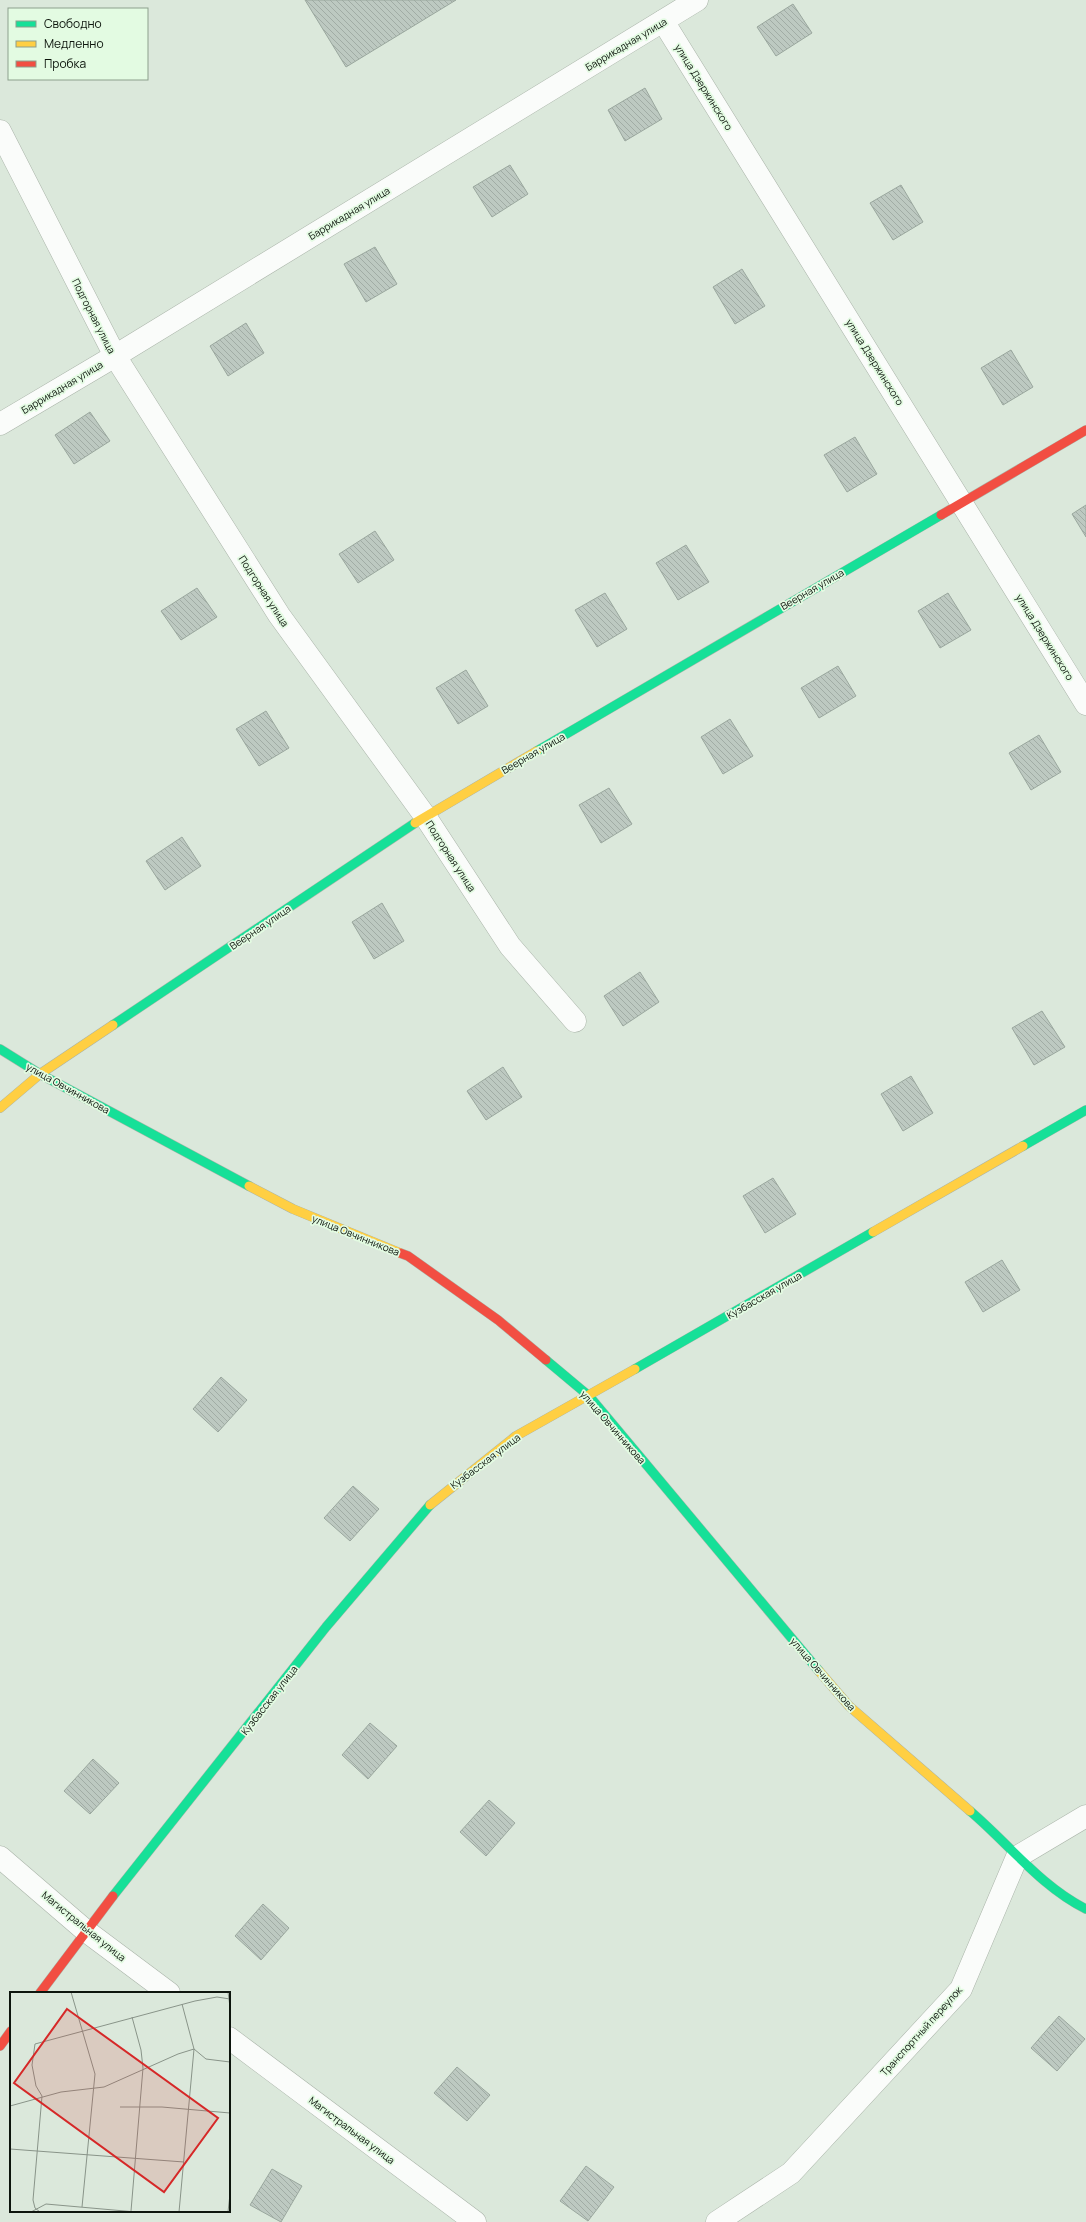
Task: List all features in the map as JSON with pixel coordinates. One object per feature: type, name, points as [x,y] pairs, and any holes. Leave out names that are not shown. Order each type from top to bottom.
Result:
[{"type":"street","name":"Баррикадная улица","points":[[0,424],[115,356],[698,0]]},
{"type":"street","name":"улица Дзержинского","points":[[663,21],[1086,704]]},
{"type":"street","name":"Подгорная улица","points":[[0,132],[115,356],[278,615],[425,816],[510,946],[575,1021]]},
{"type":"street","name":"Веерная улица","points":[[0,1108],[40,1074],[425,816],[961,501],[1086,430]]},
{"type":"street","name":"улица Овчинникова","points":[[0,1049],[40,1074],[293,1209],[408,1256],[498,1320],[589,1396],[849,1706],[979,1818],[1016,1857],[1074,1903],[1086,1909]]},
{"type":"street","name":"Кузбасская улица","points":[[41,1992],[86,1931],[326,1627],[435,1500],[516,1436],[589,1396],[1086,1110]]},
{"type":"street","points":[[1016,1857],[1086,1816]]},
{"type":"street","name":"Магистральная улица","points":[[0,1857],[86,1931],[169,1992]]},
{"type":"street","name":"Транспортный переулок","points":[[717,2222],[791,2173],[961,1989],[1016,1857]]},
{"type":"street","points":[[0,2046],[10,2032]]},
{"type":"street","name":"Магистральная улица","points":[[230,2039],[475,2222]]},
{"type":"building","points":[[305,0],[456,0],[346,67]]},
{"type":"building","points":[[793,4],[812,33],[776,56],[757,27]]},
{"type":"building","points":[[645,88],[662,119],[625,141],[608,110]]},
{"type":"building","points":[[510,165],[528,194],[492,217],[473,187]]},
{"type":"building","points":[[901,185],[923,222],[893,240],[870,203]]},
{"type":"building","points":[[375,247],[397,284],[366,302],[344,264]]},
{"type":"building","points":[[742,269],[765,306],[735,324],[713,287]]},
{"type":"building","points":[[246,323],[264,353],[228,376],[210,346]]},
{"type":"building","points":[[1011,350],[1033,387],[1003,405],[981,368]]},
{"type":"building","points":[[90,412],[110,441],[74,464],[55,435]]},
{"type":"building","points":[[855,437],[877,474],[847,492],[824,455]]},
{"type":"building","points":[[1086,505],[1086,537],[1072,514]]},
{"type":"building","points":[[375,531],[394,560],[358,583],[339,554]]},
{"type":"building","points":[[686,545],[709,582],[678,600],[656,563]]},
{"type":"building","points":[[197,588],[217,617],[181,640],[161,611]]},
{"type":"building","points":[[605,593],[627,629],[597,647],[575,610]]},
{"type":"building","points":[[948,593],[971,630],[940,648],[918,611]]},
{"type":"building","points":[[838,666],[856,696],[819,718],[801,688]]},
{"type":"building","points":[[466,670],[488,706],[458,724],[436,688]]},
{"type":"building","points":[[266,711],[289,748],[259,766],[236,729]]},
{"type":"building","points":[[730,719],[753,756],[723,774],[701,737]]},
{"type":"building","points":[[1039,735],[1061,772],[1031,790],[1009,753]]},
{"type":"building","points":[[609,788],[632,824],[601,843],[579,805]]},
{"type":"building","points":[[182,837],[201,866],[165,890],[146,861]]},
{"type":"building","points":[[382,903],[404,941],[374,959],[352,922]]},
{"type":"building","points":[[640,972],[659,1002],[623,1026],[604,996]]},
{"type":"building","points":[[1042,1011],[1065,1047],[1034,1065],[1012,1028]]},
{"type":"building","points":[[503,1067],[522,1097],[486,1120],[467,1091]]},
{"type":"building","points":[[911,1076],[933,1113],[903,1131],[881,1094]]},
{"type":"building","points":[[773,1178],[796,1214],[765,1233],[743,1196]]},
{"type":"building","points":[[1002,1260],[1020,1290],[983,1312],[965,1282]]},
{"type":"building","points":[[221,1377],[247,1400],[218,1432],[193,1409]]},
{"type":"building","points":[[353,1486],[379,1509],[350,1541],[324,1518]]},
{"type":"building","points":[[370,1723],[397,1746],[368,1779],[342,1755]]},
{"type":"building","points":[[93,1759],[119,1783],[90,1814],[64,1791]]},
{"type":"building","points":[[489,1800],[515,1823],[486,1856],[460,1832]]},
{"type":"building","points":[[263,1904],[289,1928],[261,1960],[235,1936]]},
{"type":"building","points":[[1059,2016],[1085,2039],[1057,2071],[1031,2048]]},
{"type":"building","points":[[457,2067],[490,2095],[467,2121],[434,2093]]},
{"type":"building","points":[[586,2166],[614,2187],[588,2221],[560,2201]]},
{"type":"building","points":[[272,2169],[302,2186],[281,2222],[250,2205]]},
{"type":"traffic: fast","points":[[537,751],[941,515]]},
{"type":"traffic: fast","points":[[113,1025],[415,823]]},
{"type":"traffic: fast","points":[[0,1049],[40,1074],[249,1186]]},
{"type":"traffic: fast","points":[[1023,1146],[1086,1110]]},
{"type":"traffic: fast","points":[[635,1369],[873,1232]]},
{"type":"traffic: fast","points":[[546,1360],[589,1396],[819,1671]]},
{"type":"traffic: fast","points":[[113,1896],[326,1627],[430,1505]]},
{"type":"traffic: fast","points":[[970,1811],[1039,1876],[1069,1899],[1086,1909]]},
{"type":"traffic: slow","points":[[415,823],[537,751]]},
{"type":"traffic: slow","points":[[0,1108],[40,1074],[113,1025]]},
{"type":"traffic: slow","points":[[873,1232],[1023,1146]]},
{"type":"traffic: slow","points":[[249,1186],[293,1209],[400,1253]]},
{"type":"traffic: slow","points":[[430,1505],[516,1436],[635,1369]]},
{"type":"traffic: slow","points":[[819,1671],[849,1706],[970,1811]]},
{"type":"traffic: jam","points":[[941,515],[1086,430]]},
{"type":"traffic: jam","points":[[400,1253],[408,1256],[498,1320],[546,1360]]},
{"type":"traffic: jam","points":[[41,1992],[113,1896]]},
{"type":"traffic: jam","points":[[0,2046],[10,2032]]}]
